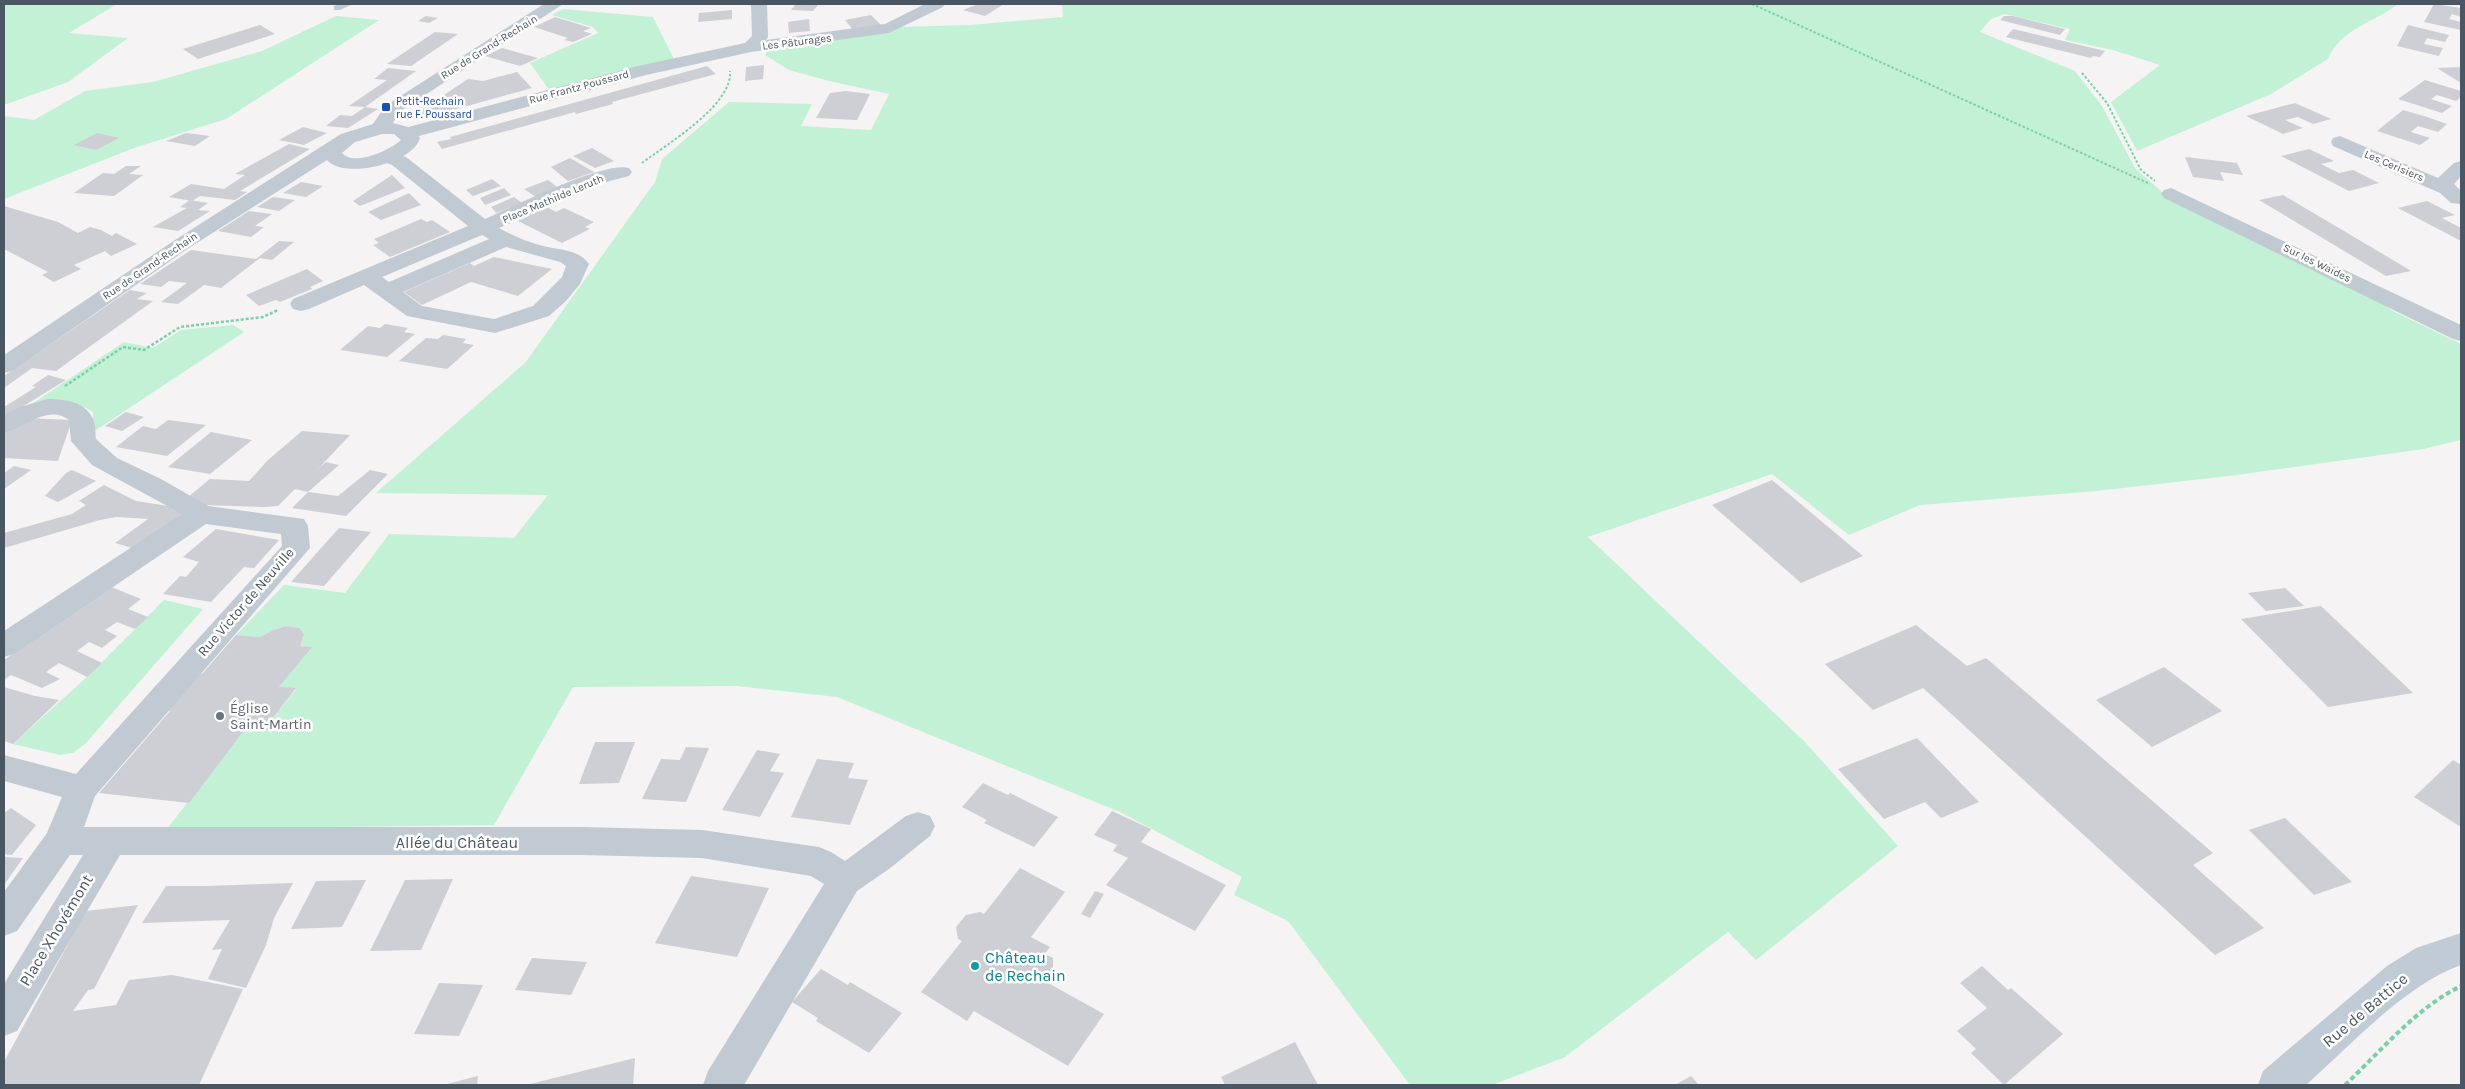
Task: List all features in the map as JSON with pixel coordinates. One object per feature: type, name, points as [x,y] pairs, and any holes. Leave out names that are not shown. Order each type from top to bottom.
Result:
[{"type":"main road","name":"Rue de Battice","points":[[2277,1085],[2400,978],[2429,960],[2461,949]]},
{"type":"street","name":"Rue de Grand-Rechain","points":[[380,129],[390,110],[555,4]]},
{"type":"street","name":"Les Pâturages","points":[[751,48],[760,37],[759,4]]},
{"type":"street","name":"Les Pâturages","points":[[751,48],[889,28],[937,4]]},
{"type":"street","name":"Rue Frantz Poussard","points":[[408,133],[644,70],[751,48]]},
{"type":"street","points":[[380,129],[397,129],[408,133],[410,142],[398,153],[387,158],[360,163],[336,155],[348,138],[380,129]]},
{"type":"street","name":"Les Cerisiers","points":[[2340,142],[2454,195]]},
{"type":"street","name":"Rue de Grand-Rechain","points":[[4,366],[182,244],[298,170],[336,155]]},
{"type":"street","name":"Place Mathilde Leruth","points":[[366,276],[415,311],[495,326],[542,311],[572,279],[578,264],[566,257],[537,251],[505,240],[484,228],[399,161],[387,158]]},
{"type":"street","name":"Les Cerisiers","points":[[2454,195],[2444,185],[2450,176],[2461,167]]},
{"type":"street","name":"Place Mathilde Leruth","points":[[301,304],[599,178],[622,172]]},
{"type":"street","name":"Sur les Waides","points":[[2171,194],[2461,334]]},
{"type":"street","name":"Place Mathilde Leruth","points":[[387,291],[505,240]]},
{"type":"street","points":[[4,425],[20,415],[40,409],[58,406],[76,412],[83,423],[84,440],[96,455],[120,471],[152,485],[201,514],[4,646]]},
{"type":"street","name":"Rue Victor de Neuville","points":[[61,841],[82,789],[296,548],[294,526],[201,514]]},
{"type":"street","points":[[4,768],[82,789]]},
{"type":"street","points":[[722,1085],[845,880],[877,859],[918,826]]},
{"type":"street","points":[[4,920],[61,841]]},
{"type":"street","name":"Allée du Château","points":[[61,841],[109,843],[581,841],[702,844],[819,862],[845,880]]},
{"type":"street","name":"Place Xhovémont","points":[[4,1018],[109,843]]},
{"type":"lane","points":[[337,8],[348,4]]},
{"type":"path","points":[[1752,4],[2171,194]]},
{"type":"path","points":[[622,172],[641,164],[708,112],[719,100],[727,90],[732,78],[732,72],[722,62],[722,53]]},
{"type":"path","points":[[2082,72],[2107,103],[2141,170],[2171,194]]},
{"type":"path","points":[[40,409],[42,401],[123,347],[144,350],[180,327],[263,317],[288,306],[301,304]]},
{"type":"path","points":[[2345,1085],[2432,1004],[2454,988],[2461,986]]},
{"type":"green space","points":[[4,4],[117,4],[69,33],[128,38],[68,82],[4,105]]},
{"type":"green space","points":[[1062,4],[2398,4],[2349,33],[2341,40],[2328,59],[2271,94],[2137,151],[2111,102],[2160,65],[2113,50],[2065,40],[2070,29],[2005,14],[1991,19],[1980,32],[2075,71],[2102,106],[2135,168],[2163,193],[2377,296],[2391,310],[2461,344],[2461,440],[2423,449],[2237,475],[2097,491],[1920,505],[1849,535],[1772,474],[1588,537],[1805,742],[1898,846],[1756,960],[1728,932],[1565,1057],[1492,1085],[1410,1085],[1288,921],[1234,895],[1242,877],[1120,812],[837,697],[737,686],[573,687],[494,825],[167,829],[251,721],[269,723],[296,689],[279,687],[311,647],[300,646],[304,636],[300,628],[286,626],[260,637],[236,635],[284,585],[345,593],[389,534],[514,538],[548,495],[376,493],[525,363],[655,182],[662,159],[729,102],[812,104],[801,126],[871,130],[889,94],[789,70],[765,55],[771,47],[899,27],[970,25],[1063,17]]},
{"type":"green space","points":[[563,9],[653,17],[674,59],[550,91],[530,63],[598,33],[593,27],[552,15]]},
{"type":"green space","points":[[336,16],[379,20],[226,119],[134,148],[4,199],[4,116],[34,120],[85,91],[153,82],[262,51]]},
{"type":"green space","points":[[233,325],[244,332],[93,432],[93,412],[76,404],[61,402],[26,408],[124,342],[153,348],[181,330]]},
{"type":"green space","points":[[164,600],[203,609],[86,743],[73,753],[60,755],[13,744],[87,677]]},
{"type":"building","points":[[796,4],[819,4],[813,11],[791,10]]},
{"type":"building","points":[[978,4],[1004,4],[985,16],[963,10]]},
{"type":"building","points":[[2434,4],[2461,8],[2461,17],[2452,14],[2449,19],[2461,22],[2461,30],[2424,22]]},
{"type":"building","points":[[732,10],[732,19],[698,22],[699,13]]},
{"type":"building","points":[[871,15],[882,26],[855,32],[845,20]]},
{"type":"building","points":[[426,16],[438,18],[429,23],[418,21]]},
{"type":"building","points":[[2004,16],[2013,16],[2065,29],[2060,35],[2000,20]]},
{"type":"building","points":[[555,17],[591,28],[583,31],[592,34],[573,42],[564,40],[568,38],[534,27]]},
{"type":"building","points":[[809,19],[810,31],[789,33],[788,22]]},
{"type":"building","points":[[260,25],[275,34],[198,59],[183,49]]},
{"type":"building","points":[[2408,25],[2449,35],[2445,42],[2427,38],[2424,44],[2443,48],[2439,56],[2397,46]]},
{"type":"building","points":[[2013,29],[2105,51],[2100,57],[2093,56],[2091,58],[2006,37]]},
{"type":"building","points":[[435,32],[458,34],[411,66],[387,64]]},
{"type":"building","points":[[502,48],[538,58],[520,66],[485,56]]},
{"type":"building","points":[[764,65],[763,79],[745,81],[746,67]]},
{"type":"building","points":[[707,66],[716,74],[612,102],[613,104],[576,114],[575,112],[442,149],[437,142],[451,139],[450,137]]},
{"type":"building","points":[[2461,67],[2461,83],[2437,68]]},
{"type":"building","points":[[388,68],[416,71],[365,107],[349,106],[387,80],[374,79]]},
{"type":"building","points":[[517,72],[532,88],[442,113],[431,115],[422,114],[420,111],[468,79],[483,81]]},
{"type":"building","points":[[2425,80],[2461,91],[2461,97],[2456,101],[2437,95],[2431,99],[2452,106],[2442,113],[2398,99]]},
{"type":"building","points":[[846,91],[870,94],[857,120],[816,118],[830,93]]},
{"type":"building","points":[[2295,103],[2331,119],[2313,124],[2298,117],[2285,120],[2303,128],[2283,134],[2246,116]]},
{"type":"building","points":[[365,107],[378,109],[348,128],[326,126],[340,115],[352,116]]},
{"type":"building","points":[[2403,110],[2447,124],[2438,132],[2418,126],[2411,132],[2430,138],[2420,145],[2377,131]]},
{"type":"building","points":[[303,127],[327,133],[304,145],[279,140]]},
{"type":"building","points":[[97,133],[119,138],[96,150],[74,145]]},
{"type":"building","points":[[186,133],[210,136],[195,146],[166,141]]},
{"type":"building","points":[[289,144],[310,149],[240,191],[247,192],[235,200],[200,196],[192,201],[169,197],[191,184],[224,189],[245,175],[235,174]]},
{"type":"building","points":[[592,148],[614,161],[595,168],[573,156]]},
{"type":"building","points":[[2309,149],[2334,161],[2321,164],[2339,173],[2353,170],[2379,183],[2349,191],[2281,156]]},
{"type":"building","points":[[2185,157],[2237,163],[2243,175],[2220,172],[2224,181],[2193,177]]},
{"type":"building","points":[[570,158],[594,172],[568,181],[551,167]]},
{"type":"building","points":[[126,166],[141,166],[129,174],[143,175],[114,196],[74,193],[103,173],[114,174]]},
{"type":"building","points":[[392,175],[405,188],[360,206],[353,201]]},
{"type":"building","points":[[492,179],[501,186],[473,196],[466,190]]},
{"type":"building","points":[[548,180],[561,190],[539,199],[524,189]]},
{"type":"building","points":[[301,182],[323,186],[306,197],[283,193]]},
{"type":"building","points":[[504,188],[511,195],[485,205],[480,198]]},
{"type":"building","points":[[409,193],[421,205],[381,220],[368,212]]},
{"type":"building","points":[[2283,195],[2411,271],[2386,276],[2259,200]]},
{"type":"building","points":[[273,197],[295,200],[279,211],[257,207]]},
{"type":"building","points":[[514,197],[522,203],[496,213],[491,207]]},
{"type":"building","points":[[190,200],[208,203],[198,210],[210,211],[178,231],[153,227],[187,208],[180,207]]},
{"type":"building","points":[[2427,201],[2455,215],[2442,218],[2461,228],[2461,241],[2398,208]]},
{"type":"building","points":[[4,206],[58,222],[78,233],[90,227],[112,236],[116,233],[137,244],[111,256],[105,251],[74,265],[81,269],[54,282],[42,275],[48,272],[4,249]]},
{"type":"building","points":[[547,207],[556,212],[564,208],[594,222],[585,227],[590,229],[562,243],[518,221]]},
{"type":"building","points":[[249,211],[272,214],[255,226],[264,227],[251,237],[218,231]]},
{"type":"building","points":[[421,219],[427,222],[432,220],[450,232],[390,257],[373,245],[379,243],[374,239]]},
{"type":"building","points":[[279,241],[294,242],[272,260],[260,258],[221,288],[204,285],[178,304],[161,302],[187,283],[169,281],[161,287],[140,284],[191,250],[256,259]]},
{"type":"building","points":[[494,257],[552,269],[518,296],[471,282],[422,305],[404,292],[470,263],[474,266]]},
{"type":"building","points":[[307,269],[323,281],[310,287],[312,289],[280,302],[276,300],[259,306],[246,295]]},
{"type":"building","points":[[130,290],[147,293],[137,299],[153,301],[56,371],[32,368],[4,388],[4,376]]},
{"type":"building","points":[[385,324],[408,328],[404,332],[415,334],[387,357],[340,350],[368,326],[380,328]]},
{"type":"building","points":[[443,335],[466,339],[463,343],[474,345],[447,369],[399,361],[426,338],[438,339]]},
{"type":"building","points":[[48,375],[66,380],[4,418],[4,407],[36,387],[32,386]]},
{"type":"building","points":[[126,412],[144,417],[122,431],[105,426]]},
{"type":"building","points":[[24,418],[72,420],[58,461],[4,458],[4,433]]},
{"type":"building","points":[[168,420],[206,425],[167,456],[116,447],[143,426],[156,429]]},
{"type":"building","points":[[302,431],[350,435],[318,469],[326,462],[339,465],[308,492],[295,489],[278,506],[265,507],[202,505],[188,497],[210,479],[249,481],[267,461]]},
{"type":"building","points":[[211,432],[252,440],[210,474],[168,467]]},
{"type":"building","points":[[14,466],[31,470],[4,489],[4,473]]},
{"type":"building","points":[[72,470],[96,481],[58,502],[45,496],[66,473]]},
{"type":"building","points":[[370,470],[388,474],[346,516],[292,508],[308,492],[338,496]]},
{"type":"building","points":[[1772,480],[1863,556],[1801,583],[1712,505]]},
{"type":"building","points":[[104,485],[136,501],[168,506],[189,513],[139,550],[115,543],[148,519],[116,517],[4,548],[4,533],[72,514],[86,505],[79,501]]},
{"type":"building","points":[[339,528],[371,532],[324,586],[291,582]]},
{"type":"building","points":[[216,529],[279,540],[254,568],[244,567],[211,602],[163,594],[180,576],[186,577],[199,562],[183,557]]},
{"type":"building","points":[[109,586],[141,599],[128,609],[148,617],[135,629],[117,622],[105,630],[117,636],[102,648],[89,642],[77,651],[102,663],[87,677],[59,663],[46,672],[60,679],[42,688],[11,675],[4,680],[4,660]]},
{"type":"building","points":[[2285,588],[2304,606],[2266,611],[2248,593]]},
{"type":"building","points":[[2321,606],[2413,693],[2328,707],[2241,619]]},
{"type":"building","points":[[1916,625],[1967,666],[1986,658],[2213,853],[2193,865],[2264,928],[2215,955],[1923,688],[1873,710],[1825,664]]},
{"type":"building","name":"Église Saint-Martin","points":[[286,626],[300,628],[304,635],[300,646],[312,647],[279,687],[296,688],[269,723],[251,721],[189,803],[99,793],[170,711],[167,710],[198,673],[202,674],[236,635],[260,637]]},
{"type":"building","points":[[2164,667],[2222,711],[2152,747],[2096,700]]},
{"type":"building","points":[[4,687],[35,696],[59,700],[13,744],[4,741]]},
{"type":"building","points":[[1917,738],[1979,802],[1941,818],[1925,802],[1884,819],[1838,769]]},
{"type":"building","points":[[595,742],[635,742],[619,783],[579,784]]},
{"type":"building","points":[[686,747],[709,748],[686,802],[642,799],[661,759],[680,760]]},
{"type":"building","points":[[757,750],[780,754],[770,771],[784,773],[760,817],[722,810]]},
{"type":"building","points":[[817,759],[854,763],[848,778],[868,780],[850,825],[791,817]]},
{"type":"building","points":[[2453,760],[2461,765],[2461,827],[2414,797]]},
{"type":"building","points":[[983,783],[1008,795],[1010,793],[1058,817],[1034,847],[984,823],[987,820],[962,807]]},
{"type":"building","points":[[11,808],[36,825],[12,855],[4,854],[4,813]]},
{"type":"building","points":[[1112,811],[1151,829],[1141,842],[1226,885],[1195,931],[1106,885],[1128,858],[1113,851],[1117,845],[1094,835]]},
{"type":"building","points":[[2285,818],[2352,882],[2314,895],[2249,830]]},
{"type":"building","points":[[4,857],[23,858],[4,885]]},
{"type":"building","points":[[1020,868],[1065,892],[1031,937],[1050,947],[1045,954],[1053,958],[1053,967],[1049,974],[1039,978],[1104,1014],[1068,1066],[974,1011],[967,1021],[921,992],[962,941],[958,939],[956,927],[966,915],[980,912],[984,914]]},
{"type":"building","points":[[691,876],[769,888],[737,957],[655,943]]},
{"type":"building","points":[[453,879],[421,950],[370,951],[405,880]]},
{"type":"building","points":[[366,880],[342,927],[291,929],[316,881]]},
{"type":"building","points":[[293,883],[274,918],[266,945],[246,988],[208,979],[222,949],[212,950],[230,920],[142,923],[166,886]]},
{"type":"building","points":[[1095,891],[1104,894],[1090,918],[1081,914]]},
{"type":"building","points":[[138,905],[94,989],[88,990],[73,1011],[116,1005],[129,980],[172,975],[243,989],[199,1085],[4,1085],[4,1062],[86,911]]},
{"type":"building","points":[[532,958],[587,962],[571,995],[515,990]]},
{"type":"building","points":[[1982,966],[2008,990],[2011,988],[2063,1034],[2004,1085],[1971,1053],[1976,1049],[1957,1031],[1987,1008],[1960,983]]},
{"type":"building","points":[[821,969],[848,985],[850,982],[902,1013],[869,1053],[816,1021],[818,1018],[792,1002]]},
{"type":"building","points":[[439,983],[483,985],[459,1036],[414,1034]]},
{"type":"building","points":[[1295,1042],[1318,1085],[1225,1085],[1221,1077]]},
{"type":"building","points":[[635,1058],[633,1085],[526,1085]]},
{"type":"building","points":[[478,1076],[477,1085],[443,1085]]},
{"type":"building","points":[[1691,1076],[1699,1085],[1675,1085]]},
{"type":"place","name":"Petit-Rechain rue F. Poussard","points":[[386,107]]},
{"type":"place","name":"Église Saint-Martin","points":[[220,716]]},
{"type":"place","name":"Château de Rechain","points":[[975,966]]}]
